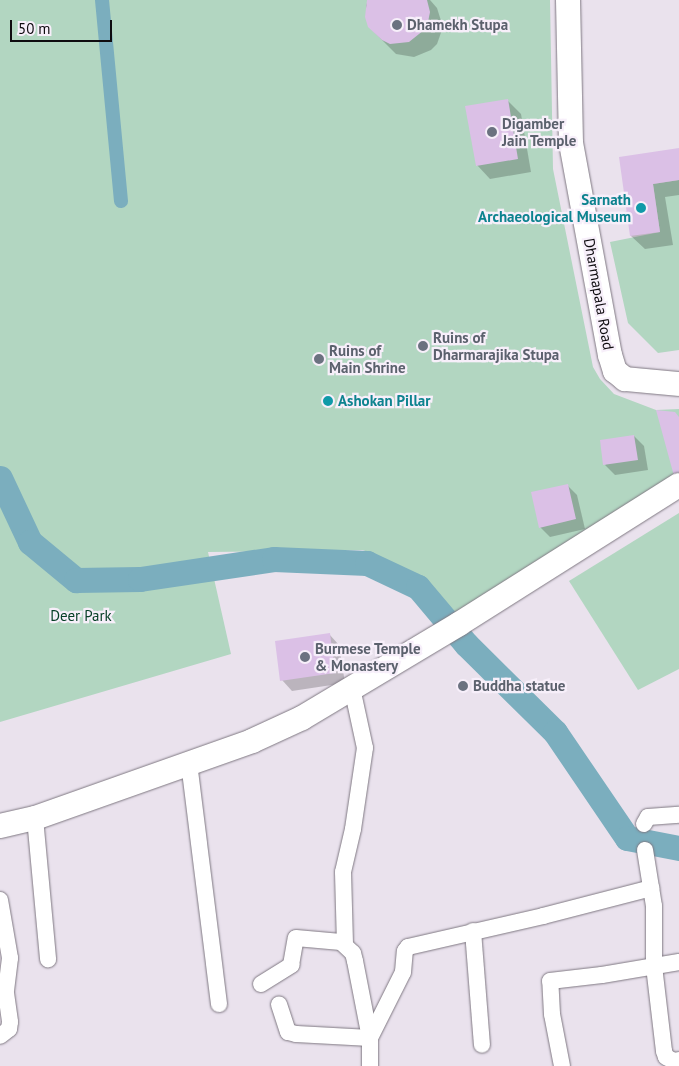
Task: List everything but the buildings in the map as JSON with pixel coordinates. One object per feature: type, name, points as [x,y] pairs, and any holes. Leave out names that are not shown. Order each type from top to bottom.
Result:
[{"type":"street","name":"Dharmapala Road","points":[[568,0],[571,143],[610,355],[615,371],[625,379],[679,384]]},
{"type":"street","points":[[0,826],[35,818],[189,764],[252,741],[302,718],[459,624],[679,485]]},
{"type":"street","points":[[352,688],[365,748],[353,829],[343,872],[345,944],[355,961],[370,1038],[370,1066]]},
{"type":"street","points":[[189,764],[219,1004]]},
{"type":"street","points":[[644,824],[648,817],[679,815]]},
{"type":"street","points":[[35,818],[48,960]]},
{"type":"street","points":[[646,850],[654,906],[654,966],[664,1051],[666,1058],[674,1061],[679,1060]]},
{"type":"street","points":[[370,1038],[403,972],[404,951],[408,947],[650,888]]},
{"type":"street","points":[[0,900],[10,958],[6,993],[10,1022],[9,1029],[0,1036]]},
{"type":"street","points":[[473,931],[482,1045]]},
{"type":"street","points":[[261,984],[291,965],[296,938],[345,944]]},
{"type":"street","points":[[562,1066],[552,1014],[550,981],[679,962]]},
{"type":"street","points":[[279,1004],[288,1032],[370,1038]]},
{"type":"green space","name":"Deer Park","points":[[0,0],[550,0],[553,169],[593,367],[600,379],[614,394],[656,410],[679,409],[679,473],[451,615],[419,575],[363,550],[208,552],[231,654],[0,722]]},
{"type":"green space","points":[[679,180],[679,350],[658,353],[628,323],[610,242],[660,232],[653,184]]},
{"type":"green space","points":[[679,513],[679,669],[638,690],[569,581]]},
{"type":"waterway","points":[[102,0],[121,201]]},
{"type":"waterway","points":[[0,478],[30,542],[76,580],[140,579],[274,559],[367,563],[418,587],[466,644],[555,732],[627,838],[679,848]]},
{"type":"place","name":"Dhamekh Stupa","points":[[397,25]]},
{"type":"place","name":"Digamber Jain Temple","points":[[492,132]]},
{"type":"place","name":"Sarnath Archaeological Museum","points":[[641,208]]},
{"type":"place","name":"Ruins of Dharmarajika Stupa","points":[[423,346]]},
{"type":"place","name":"Ruins of Main Shrine","points":[[319,359]]},
{"type":"place","name":"Ashokan Pillar","points":[[328,401]]},
{"type":"place","name":"Burmese Temple & Monastery","points":[[305,657]]},
{"type":"place","name":"Buddha statue","points":[[463,686]]}]
